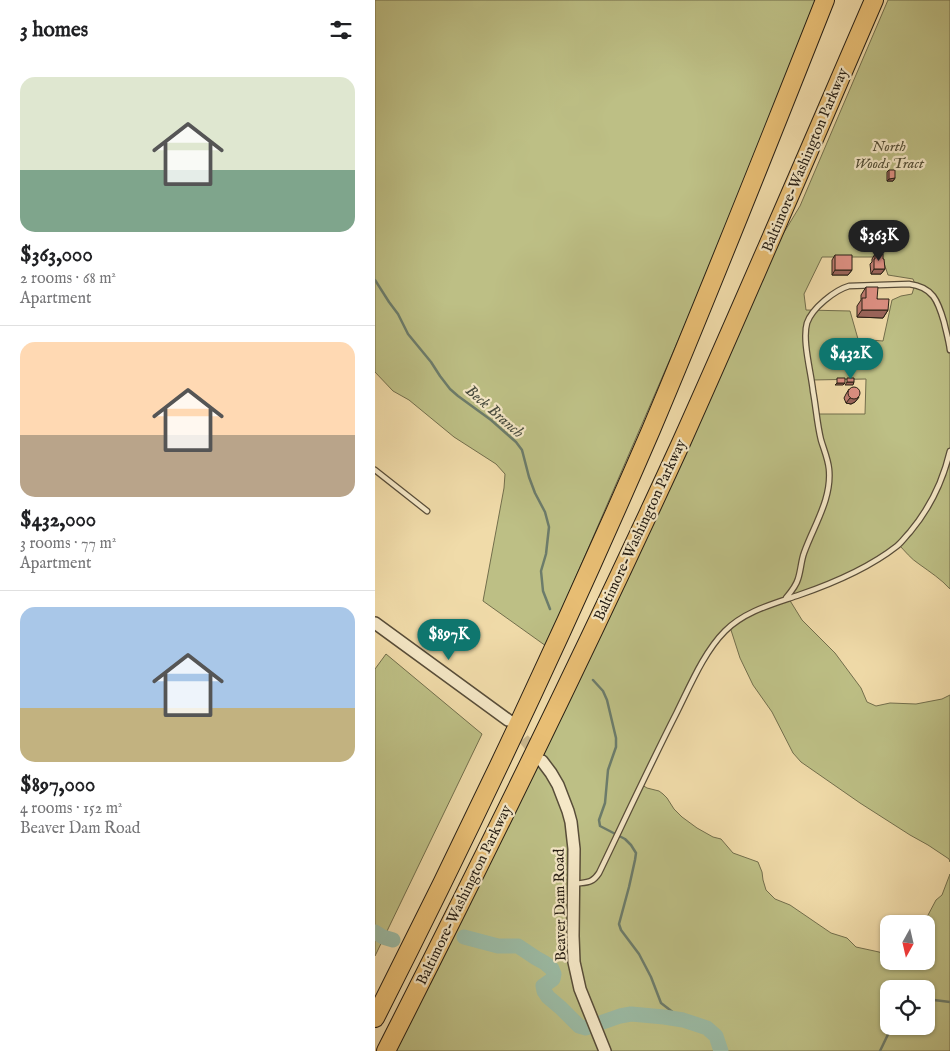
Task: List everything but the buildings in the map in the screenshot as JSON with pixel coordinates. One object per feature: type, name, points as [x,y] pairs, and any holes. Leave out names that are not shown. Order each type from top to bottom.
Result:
[{"type":"highway","name":"Baltimore-Washington Parkway","points":[[375,1018],[507,749],[619,502],[715,276],[825,0]]},
{"type":"highway","name":"Baltimore-Washington Parkway","points":[[386,1051],[531,761],[647,516],[749,290],[874,0]]},
{"type":"street","points":[[375,623],[508,720]]},
{"type":"street","name":"Beaver Dam Road","points":[[542,761],[551,772],[571,822],[574,841],[574,962],[580,989],[605,1051]]},
{"type":"lane","points":[[786,599],[798,581],[803,555],[823,508],[829,483],[828,458],[821,440],[806,347],[806,325],[811,314],[836,292],[849,286],[917,285],[932,294],[936,299],[950,350]]},
{"type":"lane","points":[[573,884],[591,882],[599,873],[692,682],[714,644],[724,632],[741,618],[754,611],[835,582],[872,563],[899,545],[925,513],[937,492],[950,451]]},
{"type":"lane","points":[[375,470],[427,511]]},
{"type":"green space","points":[[375,0],[817,0],[709,269],[546,646],[483,601],[505,474],[496,464],[454,437],[409,400],[393,391],[375,372]]},
{"type":"green space","name":"North Woods Tract","points":[[888,0],[950,0],[950,589],[913,560],[899,545],[835,582],[789,599],[802,620],[835,653],[861,688],[867,702],[876,706],[890,703],[916,704],[942,699],[950,695],[950,862],[949,859],[860,803],[801,762],[793,753],[772,712],[753,685],[740,658],[730,627],[724,632],[701,664],[642,785],[659,791],[682,817],[697,828],[713,837],[721,839],[733,853],[758,862],[766,890],[775,899],[790,905],[831,933],[847,938],[856,947],[880,952],[880,970],[935,970],[935,915],[928,915],[936,900],[942,895],[950,874],[950,1051],[386,1051],[749,290],[800,206]],"holes":[[[822,257],[882,257],[888,275],[913,279],[915,284],[912,294],[892,300],[883,341],[858,339],[850,311],[806,310],[804,294]],[[866,379],[865,414],[817,414],[812,380]]]},
{"type":"green space","points":[[386,654],[482,734],[375,956],[375,669]]},
{"type":"waterway","name":"Beck Branch","points":[[375,280],[398,314],[408,334],[450,389],[491,420],[516,442],[522,450],[529,477],[545,512],[549,527],[546,554],[541,571],[543,591],[550,609]]},
{"type":"waterway","name":"Beck Branch","points":[[593,680],[603,691],[607,700],[616,738],[616,747],[608,770],[605,803],[599,820],[600,826],[625,839],[636,853],[619,924],[621,930],[639,954],[651,977],[661,1003],[683,1020]]},
{"type":"waterway","points":[[375,932],[393,940]]},
{"type":"waterway","points":[[464,937],[498,946],[518,946],[545,963],[552,969],[554,974],[553,979],[543,986],[544,991],[579,1026],[586,1028],[631,1014],[683,1020],[707,1028],[716,1036],[721,1051]]},
{"type":"waterway","points":[[935,1000],[950,1002]]},
{"type":"waterway","points":[[880,1051],[888,1035]]},
{"type":"tunnel","points":[[513,726],[538,756]]}]
